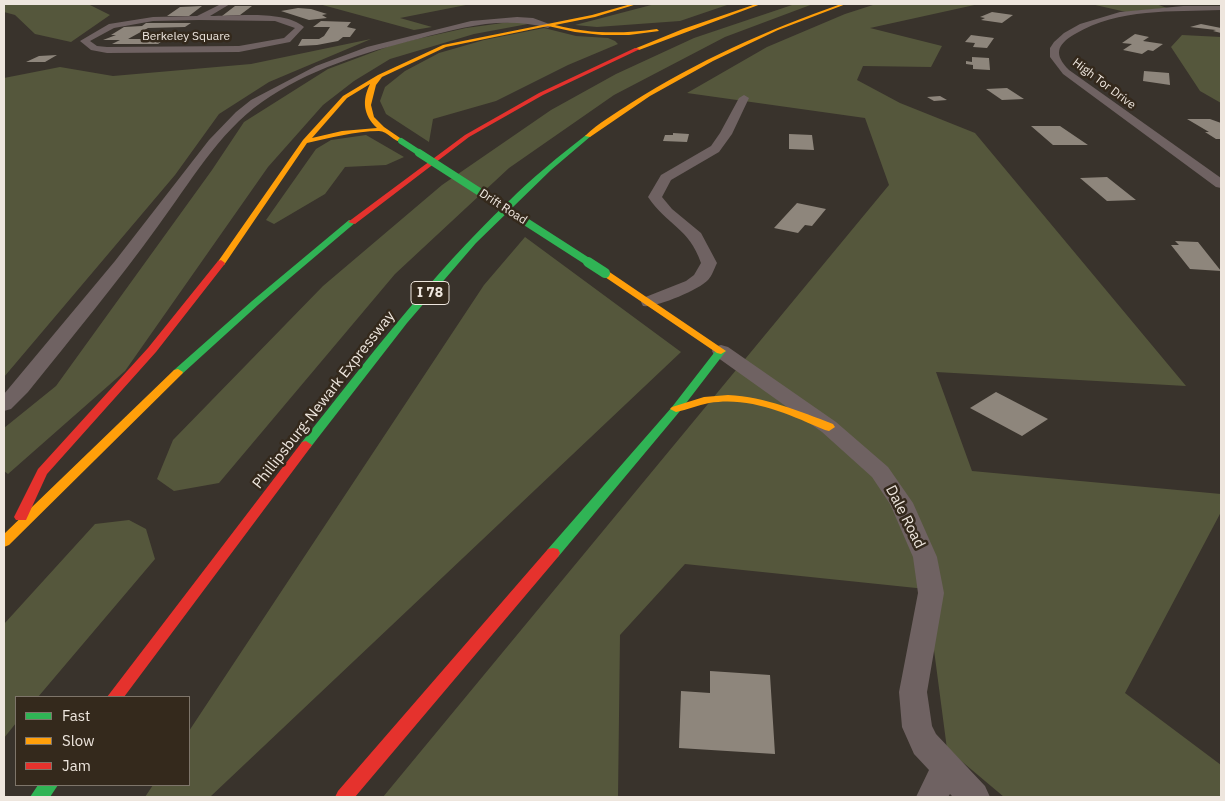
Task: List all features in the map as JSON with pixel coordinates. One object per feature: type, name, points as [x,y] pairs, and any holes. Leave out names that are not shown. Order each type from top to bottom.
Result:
[{"type":"main road","points":[[14,531],[42,472],[152,350],[224,259],[305,141],[345,97],[380,76],[424,54],[445,46],[601,14],[635,4]]},
{"type":"main road","points":[[4,542],[159,389],[218,334],[268,290],[387,193],[470,134],[566,81],[614,58],[699,24],[759,4]]},
{"type":"main road","name":"Phillipsburg-Newark Expressway","points":[[116,696],[334,408],[483,230],[572,148],[644,98],[714,57],[756,37],[844,4]]},
{"type":"main road","points":[[548,25],[580,34],[610,35],[699,24]]},
{"type":"main road","name":"Drift Road","points":[[380,76],[372,84],[366,106],[371,118],[382,129],[649,302]]},
{"type":"main road","points":[[305,141],[342,133],[382,129]]},
{"type":"main road","name":"Dale Road","points":[[649,302],[721,351]]},
{"type":"main road","points":[[344,797],[676,409],[710,368],[721,351]]},
{"type":"main road","points":[[676,409],[714,399],[755,401],[778,407],[829,427]]},
{"type":"main road","points":[[40,797],[48,786]]},
{"type":"street","name":"Berkeley Square","points":[[199,18],[276,19],[287,21],[300,27],[287,40],[239,49],[107,50],[94,48],[84,41],[106,28],[119,24],[152,19],[199,18],[226,4]]},
{"type":"street","name":"High Tor Drive","points":[[1221,8],[1144,12],[1094,21],[1074,30],[1058,41],[1054,54],[1056,60],[1066,72],[1221,184]]},
{"type":"street","points":[[4,405],[21,388],[125,259],[229,123],[256,101],[309,71],[336,59],[382,44],[501,18],[527,19],[548,25]]},
{"type":"street","points":[[649,302],[692,284],[701,278],[709,263],[704,248],[691,230],[664,211],[655,198],[666,178],[715,149],[726,134],[744,98]]},
{"type":"street","name":"Dale Road","points":[[721,351],[829,427],[880,472],[901,503],[925,557],[931,593],[913,692],[917,727],[925,744],[974,797]]},
{"type":"street","points":[[932,797],[946,768]]},
{"type":"green space","points":[[4,4],[88,4],[110,15],[71,42],[35,34],[15,15],[4,12]]},
{"type":"green space","points":[[319,4],[471,4],[400,18],[432,27],[414,30]]},
{"type":"green space","points":[[655,4],[730,4],[680,21],[597,27],[575,25]]},
{"type":"green space","points":[[795,4],[813,4],[725,37],[614,95],[509,168],[395,274],[219,483],[174,491],[157,479],[173,440],[323,286],[442,185],[551,110],[616,74],[694,38]]},
{"type":"green space","points":[[876,4],[979,4],[870,28],[942,46],[931,67],[863,66],[857,80],[900,103],[975,133],[1186,386],[936,372],[972,471],[1221,494],[1221,512],[1125,693],[1221,765],[1221,797],[1004,797],[947,749],[926,589],[685,564],[620,635],[618,797],[383,797],[889,185],[865,118],[687,93],[767,47],[845,14]]},
{"type":"green space","points":[[1091,4],[1156,4],[1167,8],[1126,12]]},
{"type":"green space","points":[[517,21],[528,24],[474,34],[390,59],[354,81],[323,105],[268,167],[125,371],[8,474],[4,471],[4,428],[56,386],[212,170],[244,122],[328,69],[395,44],[466,28]]},
{"type":"green space","points":[[544,28],[576,36],[608,38],[618,44],[568,65],[496,101],[433,119],[429,142],[386,114],[380,101],[385,87],[405,71],[439,53],[484,40]]},
{"type":"green space","points":[[1182,35],[1221,37],[1221,103],[1200,91],[1171,47]]},
{"type":"green space","points":[[371,39],[269,82],[219,114],[175,175],[4,377],[4,78],[60,67],[113,76],[251,64]]},
{"type":"green space","points":[[366,135],[404,157],[386,165],[345,167],[325,194],[274,224],[266,220],[316,149],[331,140]]},
{"type":"green space","points":[[525,237],[681,352],[210,797],[145,797],[152,786],[190,786],[190,729],[484,285]]},
{"type":"green space","points":[[129,520],[146,529],[155,559],[39,696],[15,696],[15,724],[4,738],[4,624],[95,524]]},
{"type":"building","points":[[202,6],[189,16],[167,16],[180,7]]},
{"type":"building","points":[[235,6],[252,6],[240,15],[222,16]]},
{"type":"building","points":[[298,8],[311,9],[327,14],[322,15],[327,18],[309,20],[281,11]]},
{"type":"building","points":[[992,12],[1013,15],[1002,23],[981,20],[985,18],[980,17]]},
{"type":"building","points":[[321,21],[351,22],[347,27],[356,29],[350,37],[343,37],[338,41],[298,46],[302,39],[319,39],[324,36],[330,27],[313,27]]},
{"type":"building","points":[[146,23],[191,23],[185,27],[148,28],[128,39],[165,39],[158,44],[112,44],[120,40],[103,40],[116,35],[111,35],[124,27],[142,26]]},
{"type":"building","points":[[1201,24],[1221,28],[1221,33],[1213,31],[1216,30],[1190,27]]},
{"type":"building","points":[[1135,34],[1149,37],[1143,41],[1163,44],[1153,51],[1148,50],[1142,54],[1123,50],[1132,44],[1122,43]]},
{"type":"building","points":[[971,35],[994,38],[987,48],[973,47],[975,43],[965,42]]},
{"type":"building","points":[[57,55],[45,62],[26,62],[39,56]]},
{"type":"building","points":[[972,57],[989,58],[990,70],[973,69],[973,65],[966,64],[966,61],[972,62]]},
{"type":"building","points":[[1144,71],[1169,73],[1170,85],[1143,81]]},
{"type":"building","points":[[1007,88],[1024,99],[1002,100],[986,89]]},
{"type":"building","points":[[940,96],[947,100],[934,101],[927,97]]},
{"type":"building","points":[[1187,119],[1210,119],[1221,123],[1221,139],[1216,139],[1205,132],[1209,132]]},
{"type":"building","points":[[1031,126],[1060,126],[1088,145],[1053,145]]},
{"type":"building","points":[[673,133],[689,134],[687,142],[663,141],[665,135],[673,135]]},
{"type":"building","points":[[789,134],[812,135],[814,150],[789,149]]},
{"type":"building","points":[[1107,177],[1136,200],[1107,201],[1080,178]]},
{"type":"building","points":[[797,203],[826,209],[812,226],[805,225],[798,233],[774,228]]},
{"type":"building","points":[[1175,241],[1198,242],[1221,271],[1190,269],[1171,245],[1179,245]]},
{"type":"building","points":[[996,392],[1048,419],[1022,436],[970,408]]},
{"type":"building","points":[[710,671],[770,675],[775,754],[679,748],[681,691],[710,693]]},
{"type":"traffic: fast","points":[[306,445],[404,321],[473,241],[548,168],[588,136]]},
{"type":"traffic: fast","points":[[401,141],[605,273]]},
{"type":"traffic: fast","points":[[178,372],[255,303],[352,222]]},
{"type":"traffic: fast","points":[[553,553],[676,409],[721,351]]},
{"type":"traffic: fast","points":[[39,797],[48,786]]},
{"type":"traffic: slow","points":[[401,141],[376,123],[369,112],[368,105],[371,90],[380,76],[445,46],[593,16],[635,4]]},
{"type":"traffic: slow","points":[[637,49],[759,4]]},
{"type":"traffic: slow","points":[[588,136],[679,76],[776,29],[844,4]]},
{"type":"traffic: slow","points":[[548,25],[602,34],[629,34],[657,30]]},
{"type":"traffic: slow","points":[[305,141],[345,97],[380,76]]},
{"type":"traffic: slow","points":[[221,263],[305,141],[342,133],[382,129]]},
{"type":"traffic: slow","points":[[605,273],[721,351]]},
{"type":"traffic: slow","points":[[4,542],[178,372]]},
{"type":"traffic: slow","points":[[676,409],[708,400],[743,399],[772,406],[829,427]]},
{"type":"traffic: jam","points":[[352,222],[467,136],[541,94],[637,49]]},
{"type":"traffic: jam","points":[[21,517],[42,472],[152,350],[221,263]]},
{"type":"traffic: jam","points":[[116,696],[306,445]]},
{"type":"traffic: jam","points":[[344,797],[553,553]]}]
